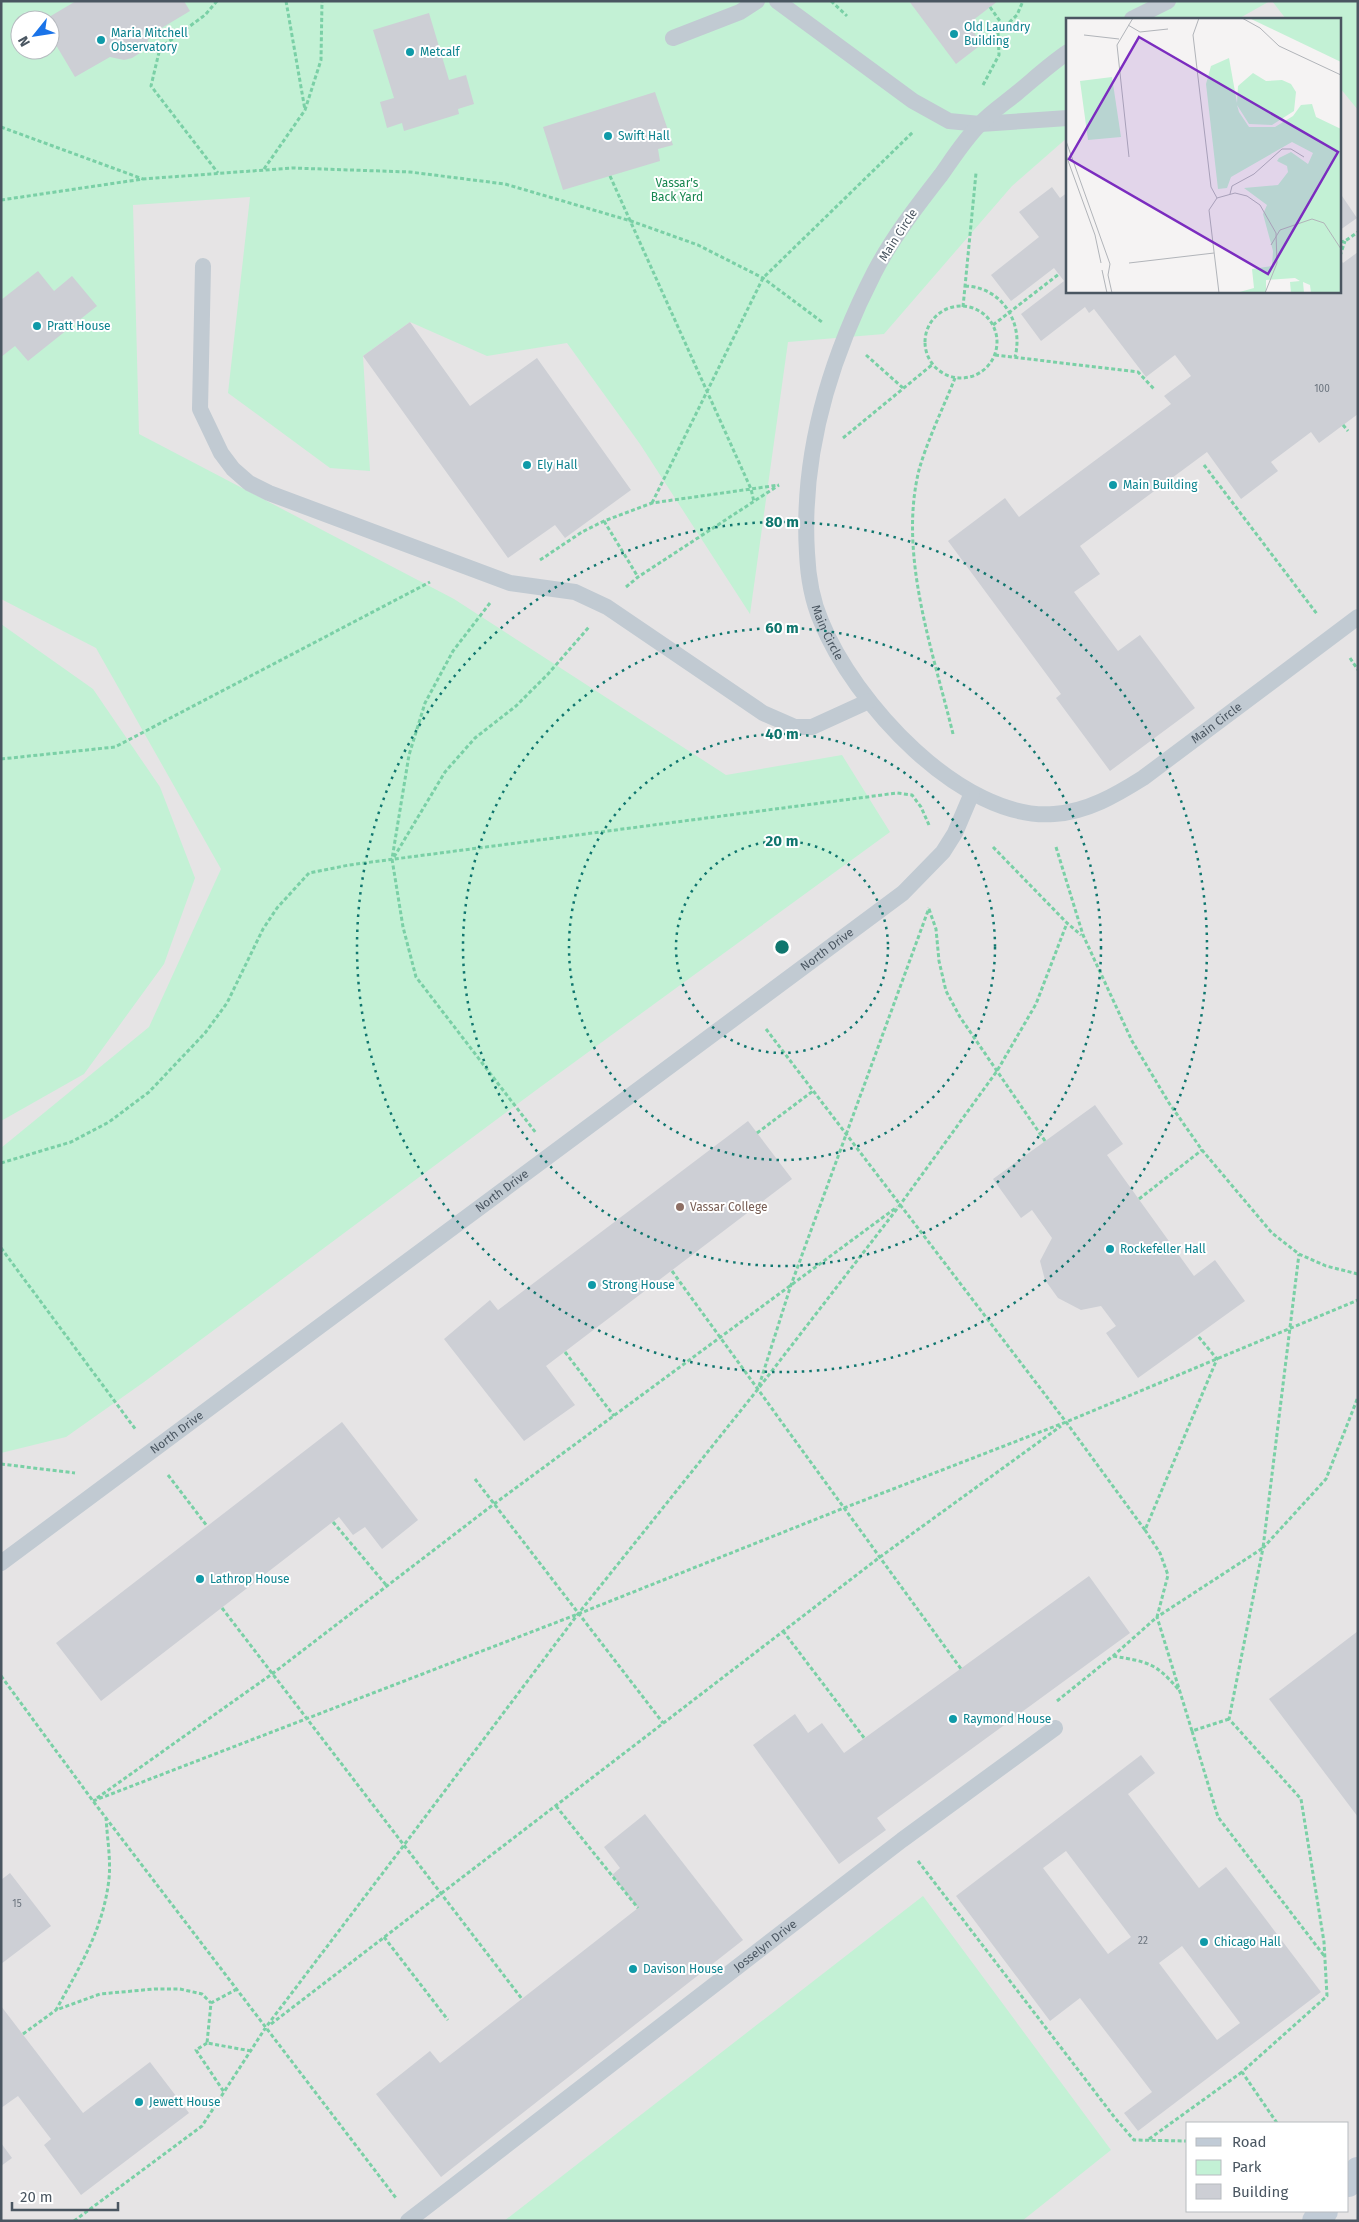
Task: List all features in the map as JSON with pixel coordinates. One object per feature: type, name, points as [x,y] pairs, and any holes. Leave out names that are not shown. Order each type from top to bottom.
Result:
[{"type":"main road","points":[[1349,2182],[1358,2171]]},
{"type":"lane","points":[[673,38],[740,12],[757,1]]},
{"type":"lane","points":[[777,1],[912,102],[933,114],[950,120],[980,124],[1066,118]]},
{"type":"lane","points":[[1134,18],[1168,1]]},
{"type":"lane","name":"Main Circle","points":[[1066,54],[980,124],[912,213],[874,272],[845,337],[824,398],[810,463],[806,552],[810,583],[821,621],[841,662],[869,701],[902,739],[932,765],[972,793],[997,804],[1022,813],[1054,814],[1082,809],[1111,798],[1143,778],[1358,617]]},
{"type":"lane","points":[[203,266],[200,409],[221,453],[233,469],[250,483],[268,493],[510,583],[556,588],[575,592],[593,600],[607,607],[763,713],[795,728],[812,727],[869,701]]},
{"type":"lane","name":"North Drive","points":[[1,1563],[903,893],[943,852],[956,834],[972,793]]},
{"type":"lane","name":"Josselyn Drive","points":[[410,2220],[902,1840],[1055,1728]]},
{"type":"path","points":[[217,1],[206,15],[160,48],[151,86],[218,173]]},
{"type":"path","points":[[286,1],[305,110]]},
{"type":"path","points":[[264,170],[305,110],[321,60],[322,1]]},
{"type":"path","points":[[831,1],[847,16]]},
{"type":"path","points":[[982,87],[999,55],[998,33],[1017,15],[1023,1]]},
{"type":"path","points":[[990,7],[1004,27]]},
{"type":"path","points":[[1,127],[143,179]]},
{"type":"path","points":[[652,503],[763,278],[918,128]]},
{"type":"path","points":[[963,307],[977,167]]},
{"type":"path","points":[[1,200],[143,179],[292,168],[410,172],[505,184],[631,221],[698,245],[763,278],[822,322]]},
{"type":"path","points":[[610,176],[751,489],[754,502]]},
{"type":"path","points":[[1342,242],[1358,232]]},
{"type":"path","points":[[1342,252],[1345,241]]},
{"type":"path","points":[[993,326],[1059,274]]},
{"type":"path","points":[[965,286],[990,293],[1002,302],[1010,312],[1017,334],[1015,357]]},
{"type":"path","points":[[955,307],[963,307],[980,311],[989,319],[998,342],[995,355],[980,374],[968,378],[956,378],[945,374],[933,364],[926,349],[928,328],[934,319],[944,311],[955,307]]},
{"type":"path","points":[[862,351],[903,388]]},
{"type":"path","points":[[995,355],[1138,372],[1155,390]]},
{"type":"path","points":[[837,443],[933,364]]},
{"type":"path","points":[[953,734],[919,594],[911,519],[920,469],[956,378]]},
{"type":"path","points":[[1343,425],[1348,431]]},
{"type":"path","points":[[1204,465],[1320,618]]},
{"type":"path","points":[[535,564],[566,542],[604,521],[652,503],[779,484],[638,577],[622,591]]},
{"type":"path","points":[[604,521],[638,577]]},
{"type":"path","points":[[1,759],[114,747],[462,565]]},
{"type":"path","points":[[494,599],[480,614],[453,651],[426,703],[409,755],[392,859],[403,927],[416,977],[539,1137]]},
{"type":"path","points":[[392,859],[445,772],[475,738],[516,706],[548,674],[594,621]]},
{"type":"path","points":[[1350,658],[1358,670]]},
{"type":"path","points":[[1,1163],[72,1142],[109,1122],[149,1092],[205,1033],[227,1003],[263,929],[277,908],[309,873],[392,859],[897,793],[912,795],[921,807],[929,825]]},
{"type":"path","points":[[993,847],[1067,923],[1082,935]]},
{"type":"path","points":[[1056,847],[1082,935],[1132,1041],[1169,1104],[1202,1150],[1272,1233],[1299,1254],[1326,1266],[1358,1274]]},
{"type":"path","points":[[758,1389],[791,1285],[847,1137],[929,908],[936,929],[939,961],[946,991],[960,1017],[1044,1141]]},
{"type":"path","points":[[74,2221],[202,2126],[266,2028],[578,1614],[758,1389],[900,1205],[997,1071],[1036,1004],[1067,923]]},
{"type":"path","points":[[766,1029],[1066,1422],[1145,1530],[1216,1359]]},
{"type":"path","points":[[757,1133],[813,1091]]},
{"type":"path","points":[[1138,1199],[1202,1150]]},
{"type":"path","points":[[92,1801],[272,1674],[494,1504],[900,1205]]},
{"type":"path","points":[[1,1248],[138,1432]]},
{"type":"path","points":[[1229,1720],[1263,1548],[1299,1254]]},
{"type":"path","points":[[672,1270],[961,1669]]},
{"type":"path","points":[[92,1801],[578,1614],[1066,1422],[1358,1300]]},
{"type":"path","points":[[1198,1336],[1216,1359]]},
{"type":"path","points":[[565,1352],[614,1416]]},
{"type":"path","points":[[1325,1958],[1218,1817],[1157,1617],[1263,1548],[1326,1479],[1358,1397]]},
{"type":"path","points":[[266,2028],[880,1557],[1066,1422]]},
{"type":"path","points":[[1,1464],[83,1474]]},
{"type":"path","points":[[168,1475],[207,1526]]},
{"type":"path","points":[[475,1479],[663,1723]]},
{"type":"path","points":[[333,1522],[387,1586]]},
{"type":"path","points":[[222,1608],[522,1999]]},
{"type":"path","points":[[783,1631],[865,1738]]},
{"type":"path","points":[[1113,1656],[1147,1662],[1164,1672],[1180,1691]]},
{"type":"path","points":[[1,1676],[92,1801],[106,1816],[410,2220]]},
{"type":"path","points":[[1192,1731],[1229,1720]]},
{"type":"path","points":[[1148,2140],[1242,2072],[1327,1996],[1325,1958],[1302,1799],[1229,1720]]},
{"type":"path","points":[[556,1806],[638,1908]]},
{"type":"path","points":[[56,2010],[96,1935],[102,1912],[109,1878],[106,1816]]},
{"type":"path","points":[[902,1840],[1122,2127],[1134,2140],[1186,2140]]},
{"type":"path","points":[[384,1937],[448,2020]]},
{"type":"path","points":[[23,2034],[56,2010],[100,1994],[154,1989],[180,1989],[202,1994],[211,2003]]},
{"type":"path","points":[[211,2003],[237,1989]]},
{"type":"path","points":[[207,2043],[211,2003]]},
{"type":"path","points":[[224,2092],[196,2050],[207,2043],[251,2051]]},
{"type":"path","points":[[1242,2072],[1276,2122]]},
{"type":"shaded area","name":"Vassar College","points":[[1,1],[1358,1],[1358,2221],[1,2221]]},
{"type":"green space","name":"Vassar's Back Yard","points":[[1,1],[1270,1],[1240,18],[1066,18],[1066,139],[1012,186],[884,334],[788,342],[750,614],[640,444],[567,343],[487,356],[410,322],[363,356],[370,471],[330,468],[228,393],[250,197],[133,205],[139,434],[454,599],[726,775],[842,755],[890,832],[539,1088],[144,1382],[66,1437],[1,1453],[1,1148],[149,1027],[221,869],[96,648],[1,599]]},
{"type":"green space","points":[[1272,1],[1358,1],[1358,110],[1342,90],[1342,18],[1285,18]]},
{"type":"green space","points":[[1,624],[93,689],[160,787],[195,878],[164,964],[84,1074],[1,1121]]},
{"type":"green space","points":[[923,1896],[1111,2150],[1022,2221],[504,2221]]},
{"type":"building","name":"Maria Mitchell Observatory","points":[[76,1],[184,1],[190,11],[150,35],[146,46],[132,58],[124,60],[110,57],[75,77],[60,52],[60,10]]},
{"type":"building","name":"Old Laundry Building","points":[[909,1],[998,1],[968,24],[982,44],[956,64]]},
{"type":"building","name":"Metcalf","points":[[429,13],[449,80],[466,75],[474,104],[458,109],[459,114],[404,131],[402,123],[387,128],[380,102],[394,98],[373,30]]},
{"type":"building","name":"Swift Hall","points":[[655,92],[673,145],[658,149],[660,161],[563,190],[543,127]]},
{"type":"building","name":"Main Building","points":[[1052,187],[1060,198],[1066,194],[1066,292],[1342,292],[1342,262],[1343,263],[1358,252],[1358,414],[1319,443],[1311,432],[1271,462],[1278,471],[1241,499],[1207,452],[1080,546],[1100,574],[1074,592],[1118,651],[1140,635],[1195,708],[1110,771],[1056,698],[1061,694],[948,541],[1005,498],[1019,517],[1171,404],[1164,396],[1191,376],[1175,355],[1146,377],[1094,309],[1089,313],[1085,307],[1041,341],[1021,314],[1064,281],[1054,268],[1011,301],[991,275],[1039,237],[1019,212]]},
{"type":"building","points":[[1342,196],[1357,218],[1342,229]]},
{"type":"building","name":"Pratt House","points":[[38,271],[54,291],[72,276],[97,306],[28,361],[15,346],[1,357],[1,300]]},
{"type":"building","name":"Ely Hall","points":[[410,322],[470,406],[537,358],[631,490],[565,538],[555,525],[508,558],[363,356]]},
{"type":"building","name":"Rockefeller Hall","points":[[1095,1105],[1123,1144],[1107,1155],[1194,1276],[1215,1260],[1245,1301],[1138,1378],[1106,1333],[1116,1326],[1101,1306],[1081,1310],[1058,1298],[1045,1280],[1040,1261],[1052,1238],[1032,1210],[1021,1218],[993,1179]]},
{"type":"building","name":"Strong House","points":[[748,1121],[792,1179],[546,1366],[575,1405],[524,1441],[444,1339],[490,1300],[498,1310]]},
{"type":"building","name":"Lathrop House","points":[[342,1422],[418,1520],[382,1549],[365,1527],[353,1535],[339,1517],[101,1701],[56,1643]]},
{"type":"building","name":"Raymond House","points":[[1089,1576],[1130,1633],[877,1818],[886,1830],[839,1864],[753,1745],[795,1714],[808,1733],[822,1723],[844,1753]]},
{"type":"building","points":[[1358,1631],[1358,1817],[1269,1699]]},
{"type":"building","name":"Chicago Hall","points":[[1141,1755],[1155,1773],[1128,1794],[1199,1888],[1226,1867],[1321,1992],[1138,2131],[1124,2113],[1152,2092],[1080,1998],[1050,2021],[956,1896]],"holes":[[[1066,1851],[1131,1937],[1108,1954],[1043,1868]],[[1182,1946],[1240,2023],[1217,2040],[1159,1963]]]},
{"type":"building","name":"Davison House","points":[[645,1814],[743,1940],[441,2177],[376,2094],[430,2051],[440,2063],[638,1908],[612,1875],[620,1868],[604,1847]]},
{"type":"building","points":[[10,1873],[51,1926],[1,1964],[1,1880]]},
{"type":"building","name":"Jewett House","points":[[1,2006],[83,2113],[150,2062],[189,2113],[81,2195],[44,2145],[51,2139],[18,2096],[1,2108]]},
{"type":"building","points":[[1,2143],[12,2158],[1,2166]]},
{"type":"place","name":"Old Laundry Building","points":[[954,34]]},
{"type":"place","name":"Maria Mitchell Observatory","points":[[101,40]]},
{"type":"place","name":"Metcalf","points":[[410,52]]},
{"type":"place","name":"Swift Hall","points":[[608,136]]},
{"type":"place","name":"Pratt House","points":[[37,326]]},
{"type":"place","name":"Ely Hall","points":[[527,465]]},
{"type":"place","name":"Main Building","points":[[1113,485]]},
{"type":"place","name":"Vassar College","points":[[680,1207]]},
{"type":"place","name":"Rockefeller Hall","points":[[1110,1249]]},
{"type":"place","name":"Strong House","points":[[592,1285]]},
{"type":"place","name":"Lathrop House","points":[[200,1579]]},
{"type":"place","name":"Raymond House","points":[[953,1719]]},
{"type":"place","name":"Chicago Hall","points":[[1204,1942]]},
{"type":"place","name":"Davison House","points":[[633,1969]]},
{"type":"place","name":"Jewett House","points":[[139,2102]]}]
